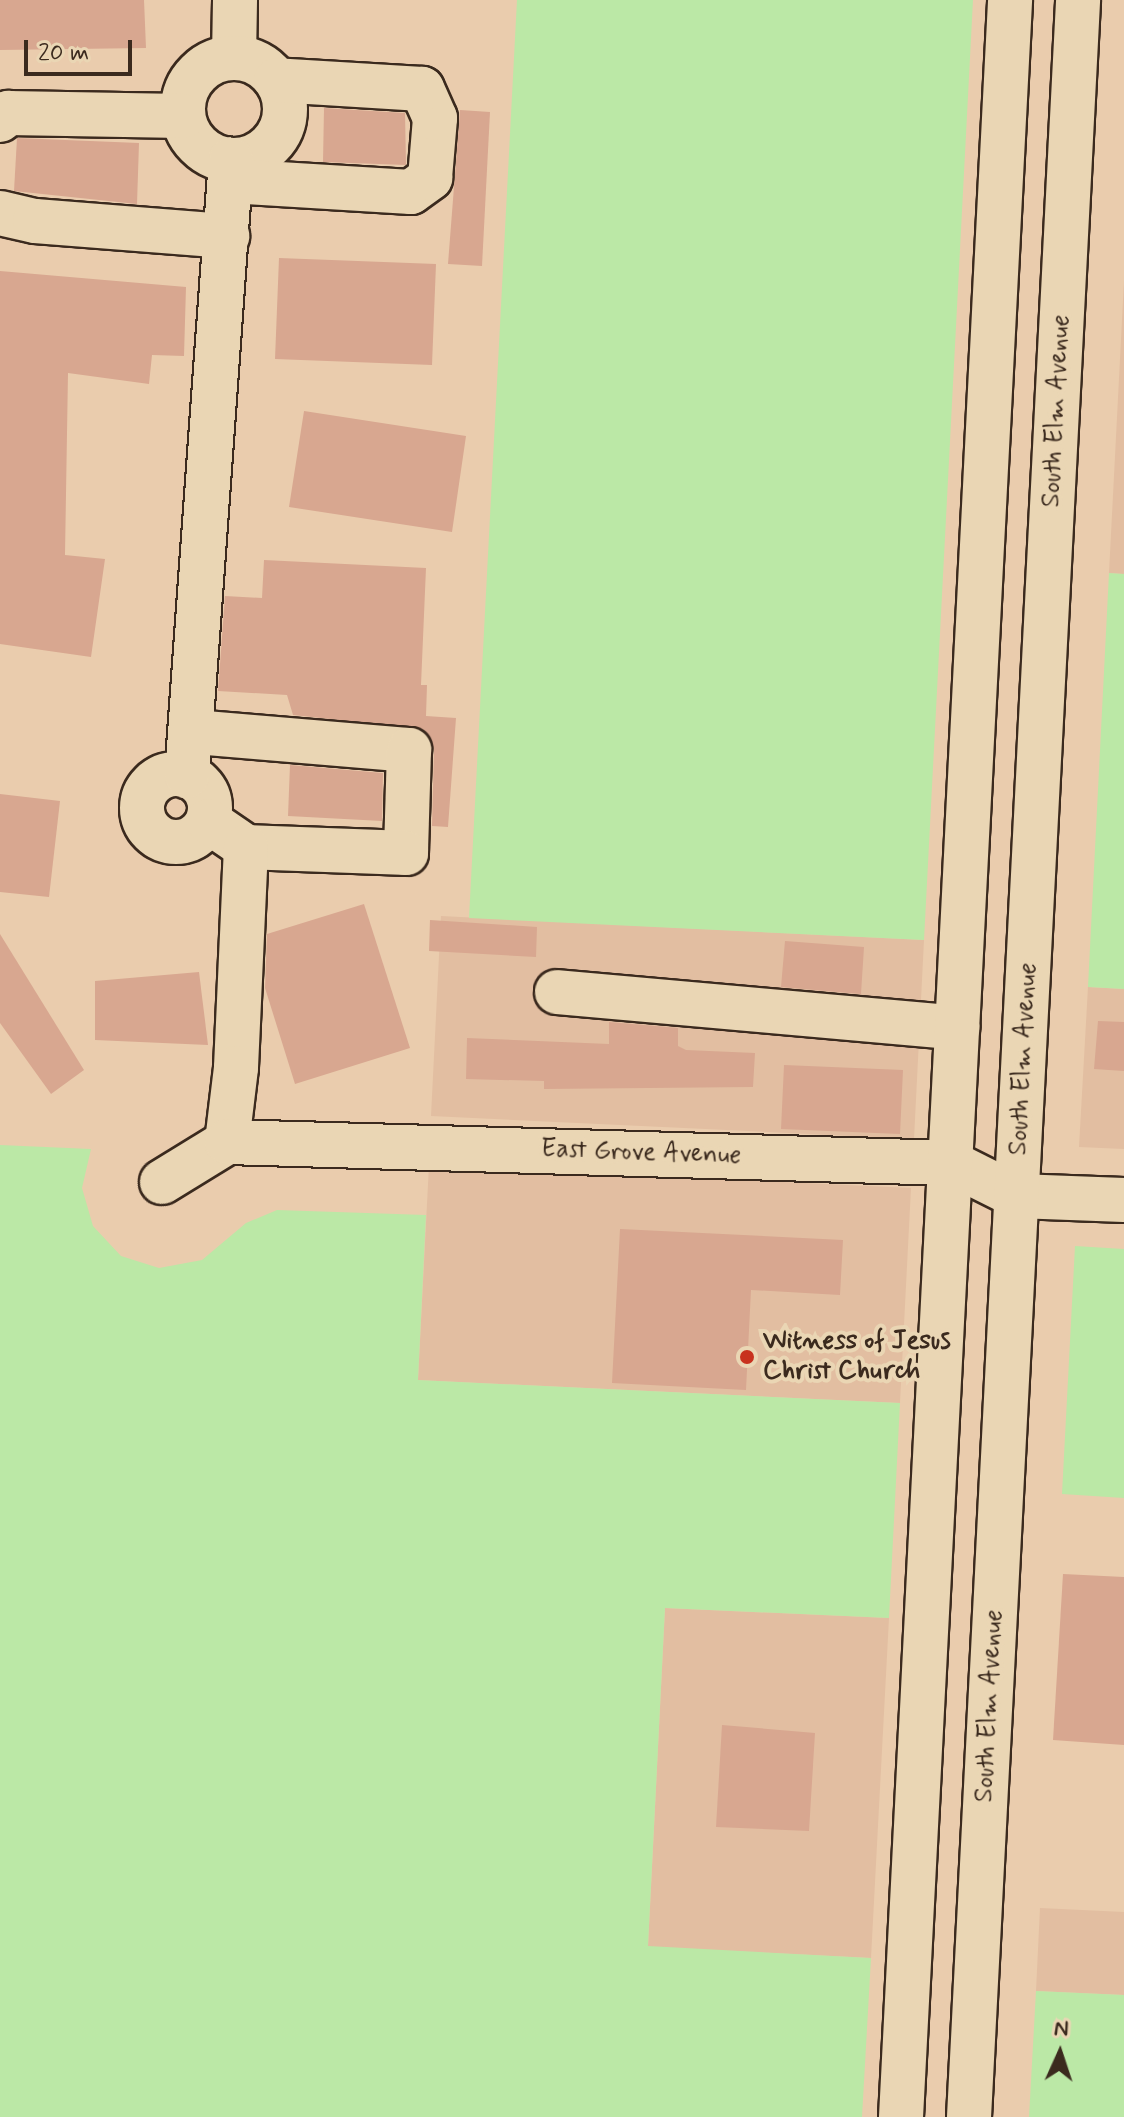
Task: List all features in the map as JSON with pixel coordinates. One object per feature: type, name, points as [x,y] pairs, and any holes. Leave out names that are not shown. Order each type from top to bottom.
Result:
[{"type":"main road","points":[[234,58],[235,0]]},
{"type":"main road","points":[[901,2117],[1010,0]]},
{"type":"main road","name":"South Elm Avenue","points":[[969,2117],[1078,0]]},
{"type":"main road","points":[[231,170],[274,140],[285,110],[276,80],[264,68],[234,58],[217,61],[190,83],[183,116],[200,147],[231,170],[411,192],[430,178],[435,118],[422,89],[276,80]]},
{"type":"main road","points":[[0,120],[8,113],[183,116]]},
{"type":"main road","points":[[187,776],[194,732],[231,170]]},
{"type":"main road","points":[[0,213],[35,221],[227,236]]},
{"type":"main road","points":[[194,732],[409,750],[406,853],[246,847],[208,821]]},
{"type":"main road","points":[[187,776],[209,799],[208,821],[194,837],[172,842],[145,823],[142,800],[154,781],[187,776]]},
{"type":"main road","points":[[162,1182],[227,1142],[236,1068],[246,847]]},
{"type":"main road","points":[[557,992],[957,1028]]},
{"type":"main road","name":"East Grove Avenue","points":[[227,1142],[951,1163],[1017,1196],[1124,1200]]},
{"type":"shaded area","points":[[1124,281],[1124,574],[1109,573]]},
{"type":"shaded area","points":[[441,916],[924,940],[914,1139],[431,1116]]},
{"type":"shaded area","points":[[1088,987],[1124,989],[1124,1149],[1079,1147]]},
{"type":"shaded area","points":[[429,1165],[911,1188],[900,1403],[418,1380]]},
{"type":"shaded area","points":[[665,1608],[889,1618],[871,1958],[648,1947]]},
{"type":"shaded area","points":[[1040,1908],[1124,1912],[1124,1995],[1036,1991]]},
{"type":"green space","points":[[517,0],[973,0],[924,940],[469,918]]},
{"type":"green space","points":[[1109,573],[1124,574],[1124,989],[1088,987]]},
{"type":"green space","points":[[0,1145],[91,1149],[82,1188],[93,1226],[121,1256],[159,1268],[202,1260],[246,1223],[277,1210],[426,1215],[418,1380],[900,1403],[889,1618],[665,1608],[648,1946],[871,1958],[862,2117],[0,2117]]},
{"type":"green space","points":[[1075,1246],[1124,1249],[1124,1498],[1062,1494]]},
{"type":"green space","points":[[1036,1991],[1124,1995],[1124,2117],[1029,2117]]},
{"type":"building","points":[[0,0],[144,0],[146,48],[0,50]]},
{"type":"building","points":[[324,108],[405,113],[406,165],[323,162]]},
{"type":"building","points":[[460,110],[490,112],[482,266],[448,264]]},
{"type":"building","points":[[17,138],[139,143],[137,204],[14,191]]},
{"type":"building","points":[[279,258],[436,264],[432,365],[275,359]]},
{"type":"building","points":[[0,271],[186,287],[184,356],[152,355],[149,384],[68,373],[65,555],[105,559],[91,657],[0,644]]},
{"type":"building","points":[[304,411],[466,436],[452,532],[289,507]]},
{"type":"building","points":[[264,560],[426,568],[421,685],[427,685],[426,716],[456,718],[448,827],[432,826],[434,750],[422,729],[293,715],[287,695],[218,691],[225,596],[262,598]]},
{"type":"building","points":[[290,765],[383,773],[382,821],[288,816]]},
{"type":"building","points":[[0,794],[60,801],[49,897],[0,892]]},
{"type":"building","points":[[364,904],[410,1048],[295,1084],[265,988],[267,934]]},
{"type":"building","points":[[430,920],[537,927],[536,957],[429,951]]},
{"type":"building","points":[[0,934],[84,1070],[51,1094],[0,1023]]},
{"type":"building","points":[[785,941],[864,947],[861,994],[781,987]]},
{"type":"building","points":[[199,972],[208,1045],[95,1040],[95,981]]},
{"type":"building","points":[[1098,1021],[1124,1022],[1124,1071],[1094,1069]]},
{"type":"building","points":[[609,1022],[678,1028],[678,1046],[686,1050],[755,1053],[753,1087],[544,1089],[544,1081],[466,1079],[467,1038],[609,1044]]},
{"type":"building","points":[[784,1065],[903,1070],[900,1134],[781,1129]]},
{"type":"building","points":[[620,1229],[843,1240],[840,1295],[751,1290],[746,1390],[612,1383]]},
{"type":"building","points":[[1063,1574],[1124,1577],[1124,1745],[1053,1740]]},
{"type":"building","points":[[722,1725],[815,1733],[809,1831],[716,1827]]},
{"type":"place","name":"Witness of Jesus Christ Church","points":[[747,1357]]}]
